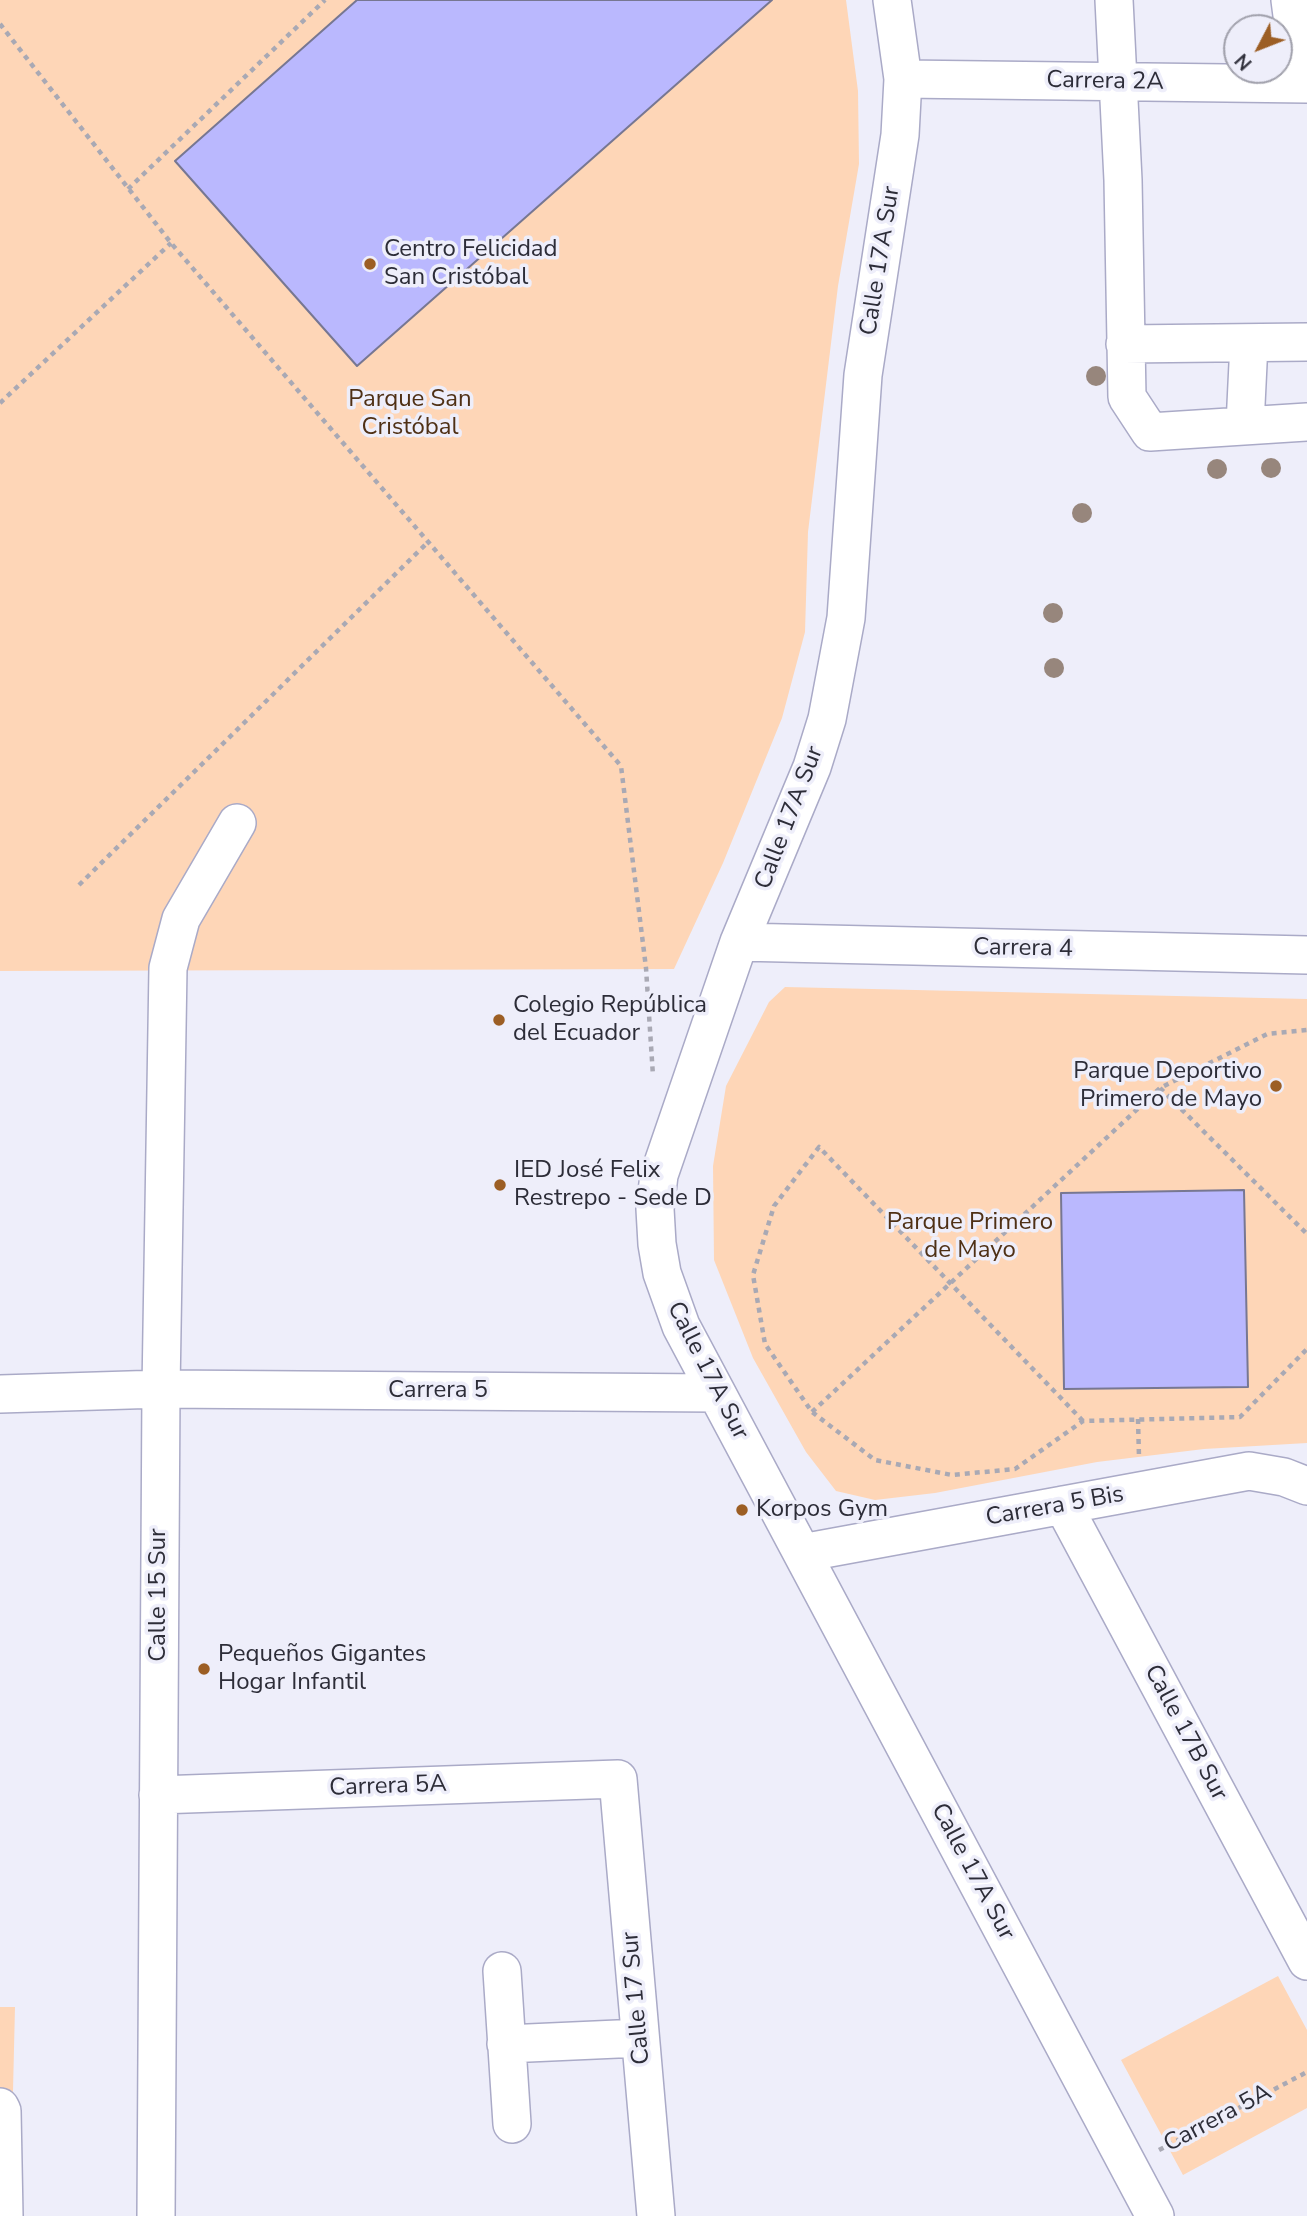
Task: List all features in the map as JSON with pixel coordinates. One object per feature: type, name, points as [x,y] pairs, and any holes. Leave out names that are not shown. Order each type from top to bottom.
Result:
[{"type":"street","name":"Calle 17A Sur","points":[[892,0],[903,79],[900,135],[863,375],[846,618],[838,666],[827,719],[812,767],[739,942],[659,1175],[655,1209],[662,1273],[681,1326],[716,1393],[1155,2216]]},
{"type":"street","points":[[1114,0],[1123,180],[1127,397],[1150,432],[1307,422]]},
{"type":"street","points":[[1290,0],[1304,84]]},
{"type":"street","name":"Carrera 2A","points":[[903,79],[1304,84]]},
{"type":"street","points":[[1245,425],[1249,342]]},
{"type":"street","points":[[1125,344],[1307,342]]},
{"type":"street","name":"Calle 15 Sur","points":[[156,2216],[160,1389],[168,975],[181,919],[237,823]]},
{"type":"street","name":"Carrera 4","points":[[739,942],[1307,956]]},
{"type":"street","name":"Carrera 5","points":[[0,1394],[160,1389],[716,1393]]},
{"type":"street","name":"Carrera 5 Bis","points":[[802,1553],[1249,1471],[1284,1477],[1307,1486]]},
{"type":"street","name":"Calle 17B Sur","points":[[1063,1505],[1307,1961]]},
{"type":"street","name":"Carrera 5A","points":[[159,1795],[618,1779]]},
{"type":"street","name":"Calle 17 Sur","points":[[618,1779],[656,2216]]},
{"type":"street","points":[[502,1971],[512,2124]]},
{"type":"street","points":[[506,2044],[640,2038]]},
{"type":"street","points":[[0,2107],[4,2216]]},
{"type":"path","points":[[128,189],[324,0]]},
{"type":"path","points":[[0,24],[171,243],[621,766],[646,968],[653,1078]]},
{"type":"path","points":[[0,403],[171,243]]},
{"type":"path","points":[[79,885],[427,543]]},
{"type":"path","points":[[812,1412],[1160,1088],[1267,1034],[1307,1030]]},
{"type":"path","points":[[1160,1088],[1307,1234]]},
{"type":"path","points":[[1083,1421],[819,1147],[774,1206],[753,1275],[765,1344],[812,1412],[876,1460],[952,1475],[1016,1469],[1083,1421],[1240,1417],[1307,1349]]},
{"type":"path","name":"Carrera 5A","points":[[1128,2166],[1307,2072]]},
{"type":"green space","name":"Parque San Cristóbal","points":[[0,0],[846,0],[858,91],[859,164],[838,286],[808,532],[805,632],[782,718],[723,863],[674,969],[0,971]]},
{"type":"green space","name":"Parque Primero de Mayo","points":[[785,987],[1307,999],[1307,1443],[1204,1449],[1097,1462],[935,1493],[875,1500],[836,1491],[806,1452],[753,1358],[714,1260],[713,1166],[726,1086],[769,1002]]},
{"type":"green space","points":[[1278,1976],[1307,2030],[1307,2108],[1183,2175],[1121,2060]]},
{"type":"green space","points":[[0,2007],[15,2007],[10,2216],[0,2216]]},
{"type":"building","name":"Centro Felicidad San Cristóbal","points":[[357,0],[772,0],[357,366],[175,161]]},
{"type":"building","points":[[1244,1190],[1248,1387],[1064,1389],[1061,1193]]},
{"type":"place","name":"Centro Felicidad San Cristóbal","points":[[370,264]]},
{"type":"place","name":"Colegio República del Ecuador","points":[[499,1020]]},
{"type":"place","name":"Parque Deportivo Primero de Mayo","points":[[1276,1086]]},
{"type":"place","name":"IED José Felix Restrepo - Sede D","points":[[500,1185]]},
{"type":"place","name":"Korpos Gym","points":[[742,1510]]},
{"type":"place","name":"Pequeños Gigantes Hogar Infantil","points":[[204,1669]]}]
